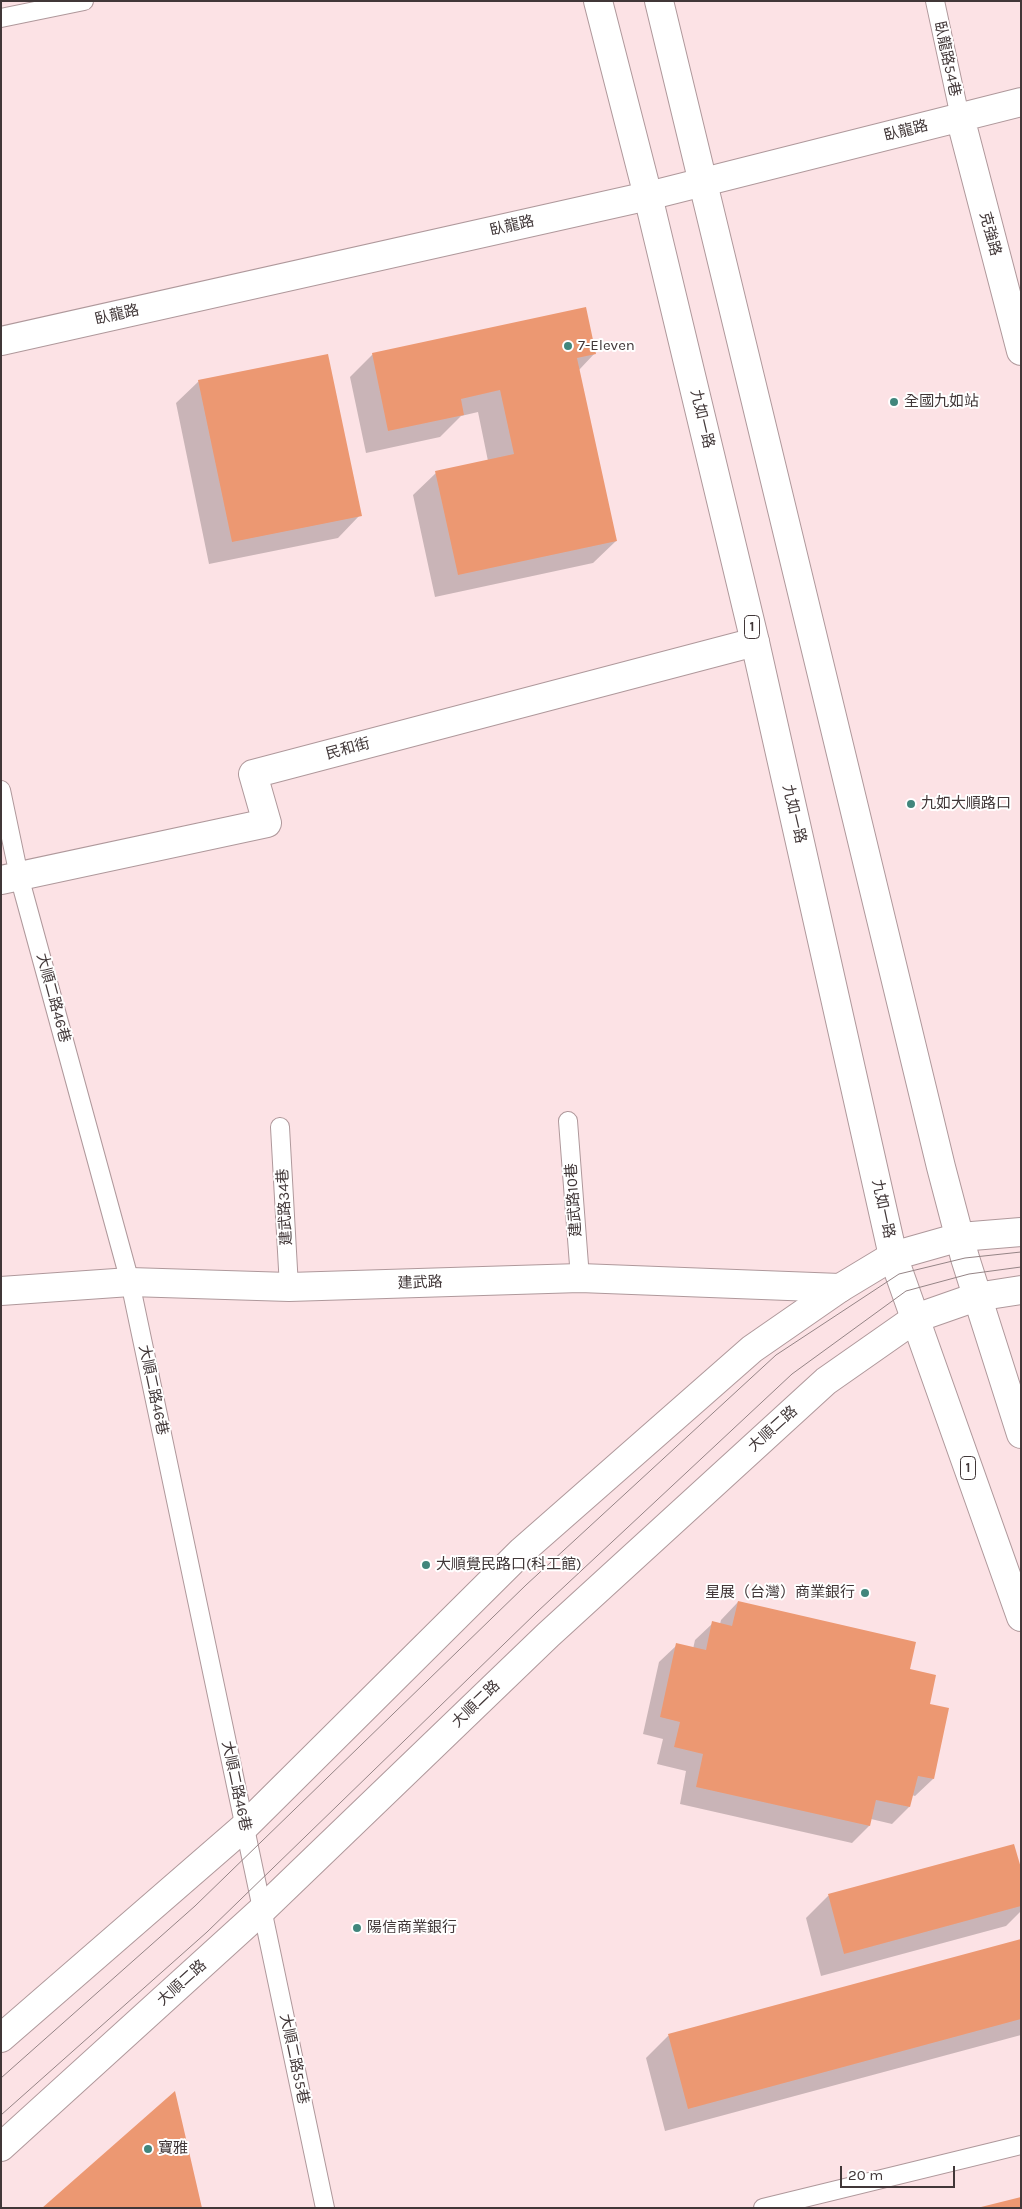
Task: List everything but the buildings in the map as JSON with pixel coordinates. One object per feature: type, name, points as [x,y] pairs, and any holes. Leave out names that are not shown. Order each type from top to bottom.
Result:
[{"type":"street","name":"九如一路","points":[[598,1],[648,196],[755,642],[893,1256],[1021,1617]]},
{"type":"street","points":[[659,1],[960,1237],[976,1297],[1021,1434]]},
{"type":"street","name":"臥龍路","points":[[1,341],[648,196],[1021,102]]},
{"type":"street","name":"克強路","points":[[960,117],[1021,351]]},
{"type":"street","name":"民和街","points":[[10,878],[267,823],[253,774],[755,642]]},
{"type":"street","points":[[1,2038],[244,1827],[522,1551],[752,1349],[840,1288],[893,1256],[960,1237],[1021,1232]]},
{"type":"street","name":"建武路","points":[[1,1291],[130,1282],[289,1287],[580,1278],[840,1288]]},
{"type":"street","name":"大順二路","points":[[1,2147],[262,1910],[548,1635],[826,1381],[916,1318],[976,1297],[1021,1290]]},
{"type":"lane","points":[[1,18],[46,5],[84,1]]},
{"type":"lane","name":"臥龍路54巷","points":[[935,1],[960,117]]},
{"type":"lane","name":"大順二路46巷","points":[[1,790],[10,878],[130,1282],[262,1910]]},
{"type":"lane","name":"建武路10巷","points":[[568,1121],[580,1278]]},
{"type":"lane","name":"建武路34巷","points":[[280,1127],[289,1287]]},
{"type":"lane","name":"大順二路55巷","points":[[262,1910],[326,2208]]},
{"type":"lane","points":[[763,2208],[1021,2145]]},
{"type":"tram line","points":[[1,2078],[195,1906],[526,1585],[776,1355],[899,1274],[965,1258],[1021,1252]]},
{"type":"tram line","points":[[1,2115],[207,1932],[537,1612],[792,1374],[906,1291],[969,1274],[1021,1267]]},
{"type":"place","name":"7-Eleven","points":[[568,346]]},
{"type":"place","name":"全國九如站","points":[[894,402]]},
{"type":"place","name":"九如大順路口","points":[[911,804]]},
{"type":"place","name":"大順覺民路口(科工館)","points":[[426,1565]]},
{"type":"place","name":"星展（台灣）商業銀行","points":[[865,1593]]},
{"type":"place","name":"陽信商業銀行","points":[[357,1928]]},
{"type":"place","name":"寶雅","points":[[148,2149]]}]
